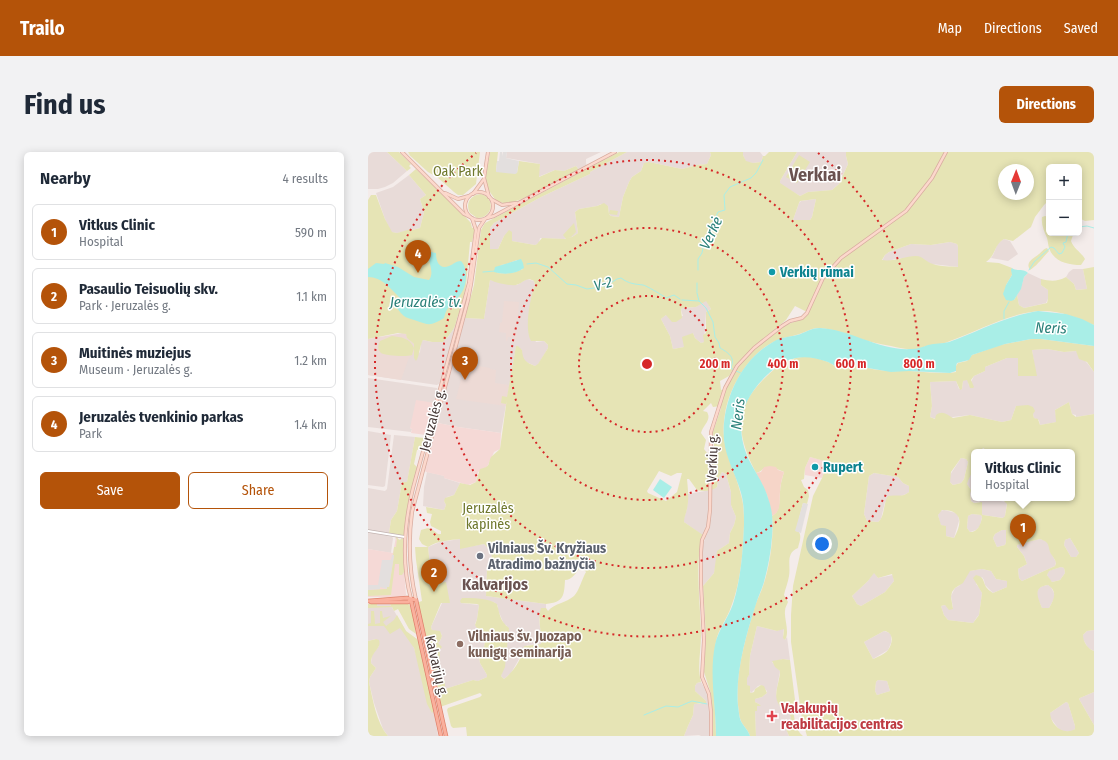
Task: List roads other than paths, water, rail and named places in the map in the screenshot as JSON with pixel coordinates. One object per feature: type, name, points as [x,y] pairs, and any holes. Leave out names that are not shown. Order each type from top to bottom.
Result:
[{"type":"main road","points":[[402,152],[464,214],[477,220],[494,216],[615,152]]},
{"type":"main road","points":[[486,218],[492,211],[493,205],[484,178],[488,152]]},
{"type":"main road","name":"Verkių g.","points":[[711,736],[709,694],[702,677],[704,640],[701,552],[702,540],[708,527],[710,510],[711,432],[725,388],[738,366],[754,348],[782,326],[790,321],[802,318],[807,314],[824,278],[841,258],[903,213],[932,178],[946,152]]},
{"type":"main road","points":[[471,217],[467,212],[467,200],[484,178]]},
{"type":"main road","points":[[444,193],[458,199],[482,193],[502,205],[518,203]]},
{"type":"main road","name":"Jeruzalės g.","points":[[411,600],[405,568],[405,537],[411,499],[469,284],[476,228],[471,217]]},
{"type":"main road","name":"Jeruzalės g.","points":[[416,600],[410,569],[410,538],[414,505],[468,300],[479,228],[486,218]]},
{"type":"main road","points":[[428,437],[432,438]]},
{"type":"main road","points":[[405,537],[410,538]]},
{"type":"main road","points":[[368,601],[408,602],[411,600],[416,600]]},
{"type":"main road","name":"Kalvarijų g.","points":[[411,600],[441,736]]},
{"type":"main road","name":"Kalvarijų g.","points":[[416,600],[446,736]]},
{"type":"main road","points":[[436,713],[440,712]]},
{"type":"street","points":[[368,531],[405,537]]},
{"type":"water","name":"Jeruzalės tv.","points":[[431,252],[436,253],[437,262],[443,267],[461,261],[465,268],[466,276],[465,285],[460,296],[450,306],[444,318],[428,324],[421,323],[404,316],[397,308],[400,298],[382,281],[368,277],[368,269],[376,263],[385,263],[398,267],[414,277],[429,280],[431,273],[429,255]]},
{"type":"water","points":[[521,259],[524,268],[517,272],[494,272],[495,267]]},
{"type":"water","points":[[1012,268],[1028,273],[1024,277],[1021,289],[1014,300],[1011,301],[1006,300],[1003,294],[1012,275]]},
{"type":"water","name":"Neris","points":[[1038,311],[1066,314],[1094,325],[1094,346],[1031,339],[1005,344],[972,355],[969,360],[957,363],[956,371],[950,373],[909,371],[891,372],[853,364],[839,368],[819,359],[803,357],[788,360],[781,364],[758,384],[746,404],[741,425],[742,436],[744,448],[762,483],[771,508],[772,527],[771,548],[767,571],[745,641],[738,680],[738,706],[740,717],[750,736],[716,736],[713,656],[716,640],[731,609],[736,594],[741,564],[744,524],[742,497],[725,447],[724,426],[729,397],[742,371],[761,350],[773,342],[813,329],[831,329],[888,347],[913,349],[931,344],[949,342],[1015,316]]},
{"type":"water","points":[[660,479],[672,487],[664,498],[653,490]]},
{"type":"waterway","name":"Verkė","points":[[698,270],[698,259],[702,253],[704,242],[718,212],[725,210],[724,195],[730,187],[751,178],[756,173],[763,160]]},
{"type":"waterway","points":[[1082,227],[1094,228]]},
{"type":"waterway","points":[[1029,270],[1034,262],[1051,247],[1054,248],[1059,254],[1062,253],[1065,247],[1063,243],[1066,242],[1067,236]]},
{"type":"waterway","name":"V-2","points":[[527,264],[536,263],[548,267],[567,284],[576,285],[587,289],[606,286],[621,278],[629,283],[644,285],[666,298],[674,295],[680,299]]},
{"type":"waterway","name":"V-2","points":[[483,272],[495,271]]},
{"type":"waterway","name":"Verkė","points":[[697,283],[697,292]]},
{"type":"waterway","name":"Verkė","points":[[697,293],[699,301],[706,308],[713,322],[715,337],[720,348],[728,353],[732,358],[731,367],[733,370]]},
{"type":"waterway","name":"V-2","points":[[682,300],[699,301]]},
{"type":"waterway","points":[[1004,319],[1004,311],[1009,302]]},
{"type":"waterway","name":"Verkė","points":[[736,371],[741,373]]},
{"type":"waterway","points":[[644,715],[666,706],[678,707],[692,701],[707,704]]},
{"type":"place","name":"Verkių rūmai","points":[[772,272]]},
{"type":"place","name":"Jeruzalės tvenkinio parkas","points":[[418,273]]},
{"type":"place","name":"Muitinės muziejus","points":[[465,380]]},
{"type":"place","name":"Rupert","points":[[815,467]]},
{"type":"place","name":"Vitkus Clinic","points":[[1023,547]]},
{"type":"place","name":"Vilniaus Šv. Kryžiaus Atradimo bažnyčia","points":[[480,556]]},
{"type":"place","name":"Pasaulio Teisuolių skv.","points":[[434,592]]},
{"type":"place","name":"Vilniaus šv. Juozapo kunigų seminarija","points":[[460,644]]},
{"type":"place","name":"Valakupių reabilitacijos centras","points":[[772,716]]},
{"type":"district","name":"Verkiai","points":[[815,175]]},
{"type":"district","name":"Kalvarijos","points":[[495,584]]},
{"type":"park label","name":"Oak Park","points":[[458,171]]},
{"type":"park label","name":"Jeruzalės kapinės","points":[[488,516]]}]
